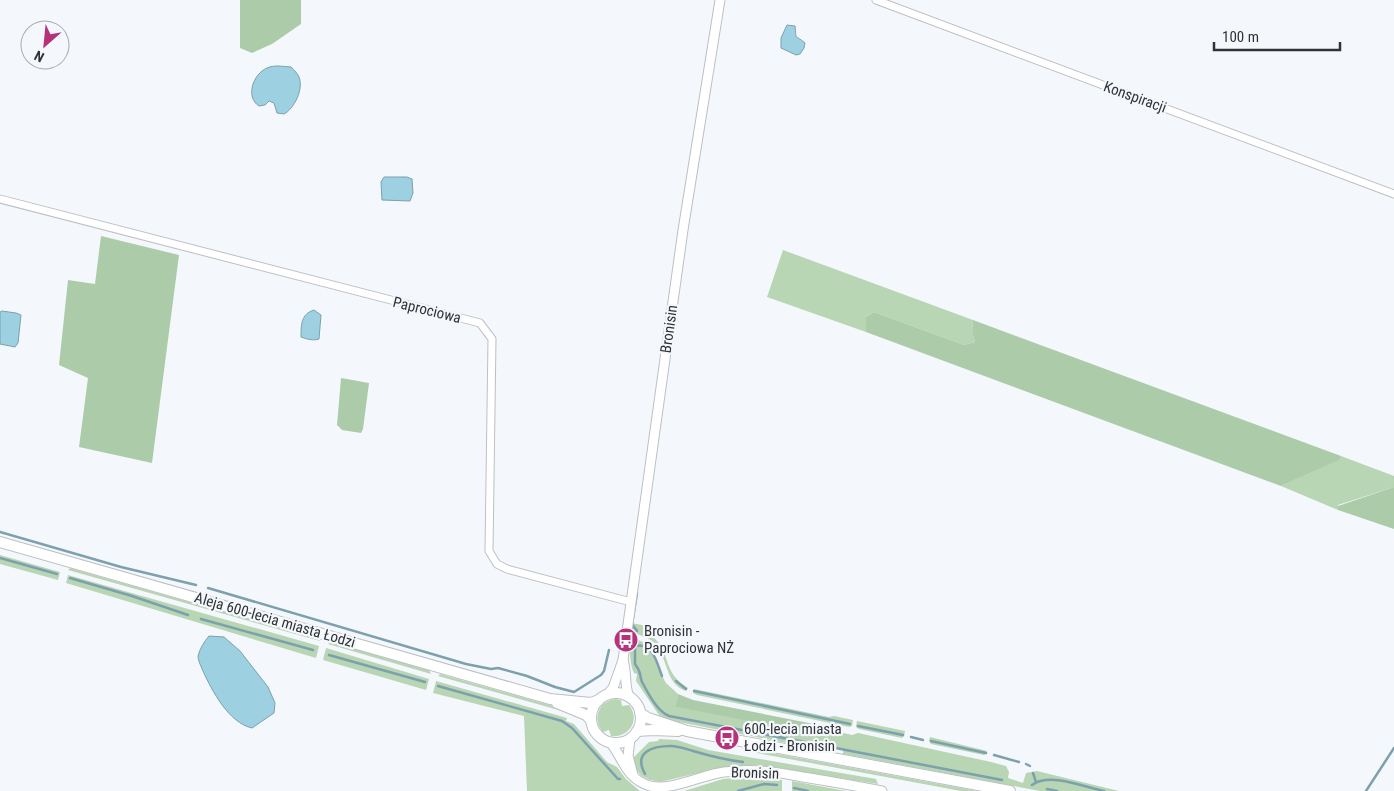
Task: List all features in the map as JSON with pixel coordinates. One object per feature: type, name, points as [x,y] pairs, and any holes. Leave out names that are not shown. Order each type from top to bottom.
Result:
[{"type":"main road","name":"Aleja 600-lecia miasta Łodzi","points":[[0,542],[550,699],[586,715],[591,720]]},
{"type":"main road","points":[[617,694],[629,697],[635,702],[640,713],[640,724],[633,735],[623,742],[610,742],[599,736],[592,726],[591,720],[595,706],[603,698],[617,694]]},
{"type":"main road","name":"Aleja 600-lecia miasta Łodzi","points":[[550,699],[591,703],[603,698]]},
{"type":"main road","points":[[640,713],[648,718],[687,731],[1010,791]]},
{"type":"main road","points":[[633,735],[687,731]]},
{"type":"street","name":"Bronisin","points":[[603,698],[613,688],[623,660],[683,230],[720,0]]},
{"type":"street","name":"Konspiracji","points":[[876,0],[1394,194]]},
{"type":"street","name":"Paprociowa","points":[[0,199],[342,289],[480,323],[492,339],[489,551],[497,564],[507,569],[631,602]]},
{"type":"street","name":"Bronisin","points":[[623,660],[626,667],[626,689],[629,697]]},
{"type":"street","points":[[633,735],[628,756],[633,776]]},
{"type":"street","name":"Bronisin","points":[[610,742],[624,767],[633,776],[645,784],[661,788],[722,772],[759,770],[882,791]]},
{"type":"green space","points":[[240,0],[301,0],[301,24],[272,44],[252,53],[240,48]]},
{"type":"green space","points":[[101,236],[179,255],[152,463],[79,447],[88,378],[59,365],[68,280],[95,284]]},
{"type":"green space","points":[[783,250],[973,320],[972,332],[975,342],[964,345],[874,312],[866,317],[866,332],[767,297]]},
{"type":"green space","points":[[874,312],[964,345],[975,342],[972,332],[973,320],[1341,456],[1339,460],[1281,486],[866,332],[866,317]]},
{"type":"green space","points":[[341,378],[369,383],[361,433],[342,430],[337,425]]},
{"type":"green space","points":[[1341,456],[1394,476],[1394,487],[1338,505],[1338,510],[1281,486],[1338,460]]},
{"type":"green space","points":[[1394,487],[1394,529],[1338,510],[1338,506]]},
{"type":"green space","points":[[0,555],[60,572],[58,580],[0,564]]},
{"type":"green space","points":[[70,568],[319,639],[320,641],[68,570]]},
{"type":"green space","points":[[68,575],[319,646],[316,658],[66,583]]},
{"type":"green space","points":[[631,623],[653,627],[653,637],[661,646],[675,677],[688,688],[686,691],[679,688],[671,678],[657,646],[651,640],[634,632],[631,629]]},
{"type":"green space","points":[[638,640],[653,652],[666,683],[678,694],[677,707],[830,737],[831,730],[852,735],[858,733],[991,762],[1006,766],[1009,772],[1008,778],[1023,783],[1026,773],[1037,771],[1119,791],[1040,791],[843,754],[843,750],[819,745],[818,749],[668,720],[659,715],[636,681],[637,674],[634,673],[632,666],[630,645]]},
{"type":"green space","points":[[330,642],[429,670],[431,674],[328,644]]},
{"type":"green space","points":[[326,648],[429,679],[426,690],[323,660]]},
{"type":"green space","points":[[440,674],[560,708],[569,713],[438,676]]},
{"type":"green space","points":[[436,681],[567,718],[566,721],[574,724],[607,762],[617,767],[626,779],[640,791],[527,791],[524,716],[433,693]]},
{"type":"green space","points":[[694,689],[829,717],[834,716],[853,720],[852,726],[849,727],[697,695],[693,693]]},
{"type":"green space","points":[[678,694],[693,700],[824,726],[831,730],[830,737],[676,707]]},
{"type":"green space","points":[[615,699],[621,700],[622,706],[629,705],[634,716],[628,731],[617,736],[611,736],[609,730],[603,732],[597,717],[604,704]]},
{"type":"green space","points":[[857,721],[905,731],[904,736],[902,738],[859,729],[856,727]]},
{"type":"green space","points":[[930,737],[987,751],[984,755],[931,744],[929,741]]},
{"type":"green space","points":[[659,739],[677,740],[708,750],[876,779],[878,784],[757,765],[724,767],[660,782],[650,780],[642,776],[635,769],[632,761],[649,742],[658,741]]},
{"type":"green space","points":[[751,750],[977,791],[961,791],[757,753]]},
{"type":"green space","points":[[751,776],[782,780],[782,791],[684,791],[723,779]]},
{"type":"green space","points":[[792,781],[846,791],[792,791]]},
{"type":"water","points":[[787,25],[795,26],[796,36],[805,43],[800,54],[796,55],[781,48],[781,38]]},
{"type":"water","points":[[291,67],[298,75],[300,82],[297,98],[291,108],[284,114],[277,113],[274,103],[269,101],[265,105],[259,106],[252,97],[252,86],[258,75],[267,68]]},
{"type":"water","points":[[384,177],[407,177],[412,179],[413,193],[410,201],[382,200],[381,182]]},
{"type":"water","points":[[314,310],[321,315],[319,339],[312,340],[301,337],[304,317]]},
{"type":"water","points":[[0,312],[21,315],[18,343],[15,347],[0,344]]},
{"type":"water","points":[[209,636],[224,637],[240,651],[268,687],[275,703],[274,713],[252,728],[236,720],[222,705],[203,671],[198,656],[202,645]]},
{"type":"waterway","points":[[0,532],[121,567],[196,585]]},
{"type":"waterway","points":[[0,558],[57,574]]},
{"type":"waterway","points":[[70,578],[188,615]]},
{"type":"waterway","points":[[208,588],[466,664],[491,669],[498,668],[574,692],[601,675],[604,671],[609,650]]},
{"type":"waterway","points":[[637,593],[632,624],[637,631]]},
{"type":"waterway","points":[[201,619],[313,650]]},
{"type":"waterway","points":[[635,645],[635,664],[640,672],[642,682],[657,706],[669,716],[1002,780]]},
{"type":"waterway","points":[[635,646],[646,647],[650,650],[662,676]]},
{"type":"waterway","points":[[329,655],[425,682]]},
{"type":"waterway","points":[[676,681],[686,689]]},
{"type":"waterway","points":[[438,686],[562,721],[572,728],[620,779]]},
{"type":"waterway","points":[[694,691],[850,724]]},
{"type":"waterway","points":[[858,726],[903,735]]},
{"type":"waterway","points":[[911,737],[923,740]]},
{"type":"waterway","points":[[931,741],[986,753]]},
{"type":"waterway","points":[[645,774],[641,760],[643,755],[651,749],[664,746],[676,746],[718,758],[743,762]]},
{"type":"waterway","points":[[1366,791],[1394,748]]},
{"type":"waterway","points":[[994,755],[1019,762]]},
{"type":"waterway","points":[[1026,764],[1030,766]]},
{"type":"waterway","points":[[1033,773],[1036,782]]},
{"type":"waterway","points":[[1032,785],[1039,781],[1057,780],[1104,791]]},
{"type":"waterway","points":[[738,791],[764,784],[777,785]]},
{"type":"waterway","points":[[794,788],[808,791]]},
{"type":"waterway","points":[[1047,789],[1057,791]]},
{"type":"place","name":"Bronisin - Paprociowa NŻ","points":[[626,640]]},
{"type":"place","name":"600-lecia miasta Łodzi - Bronisin","points":[[727,738]]}]
